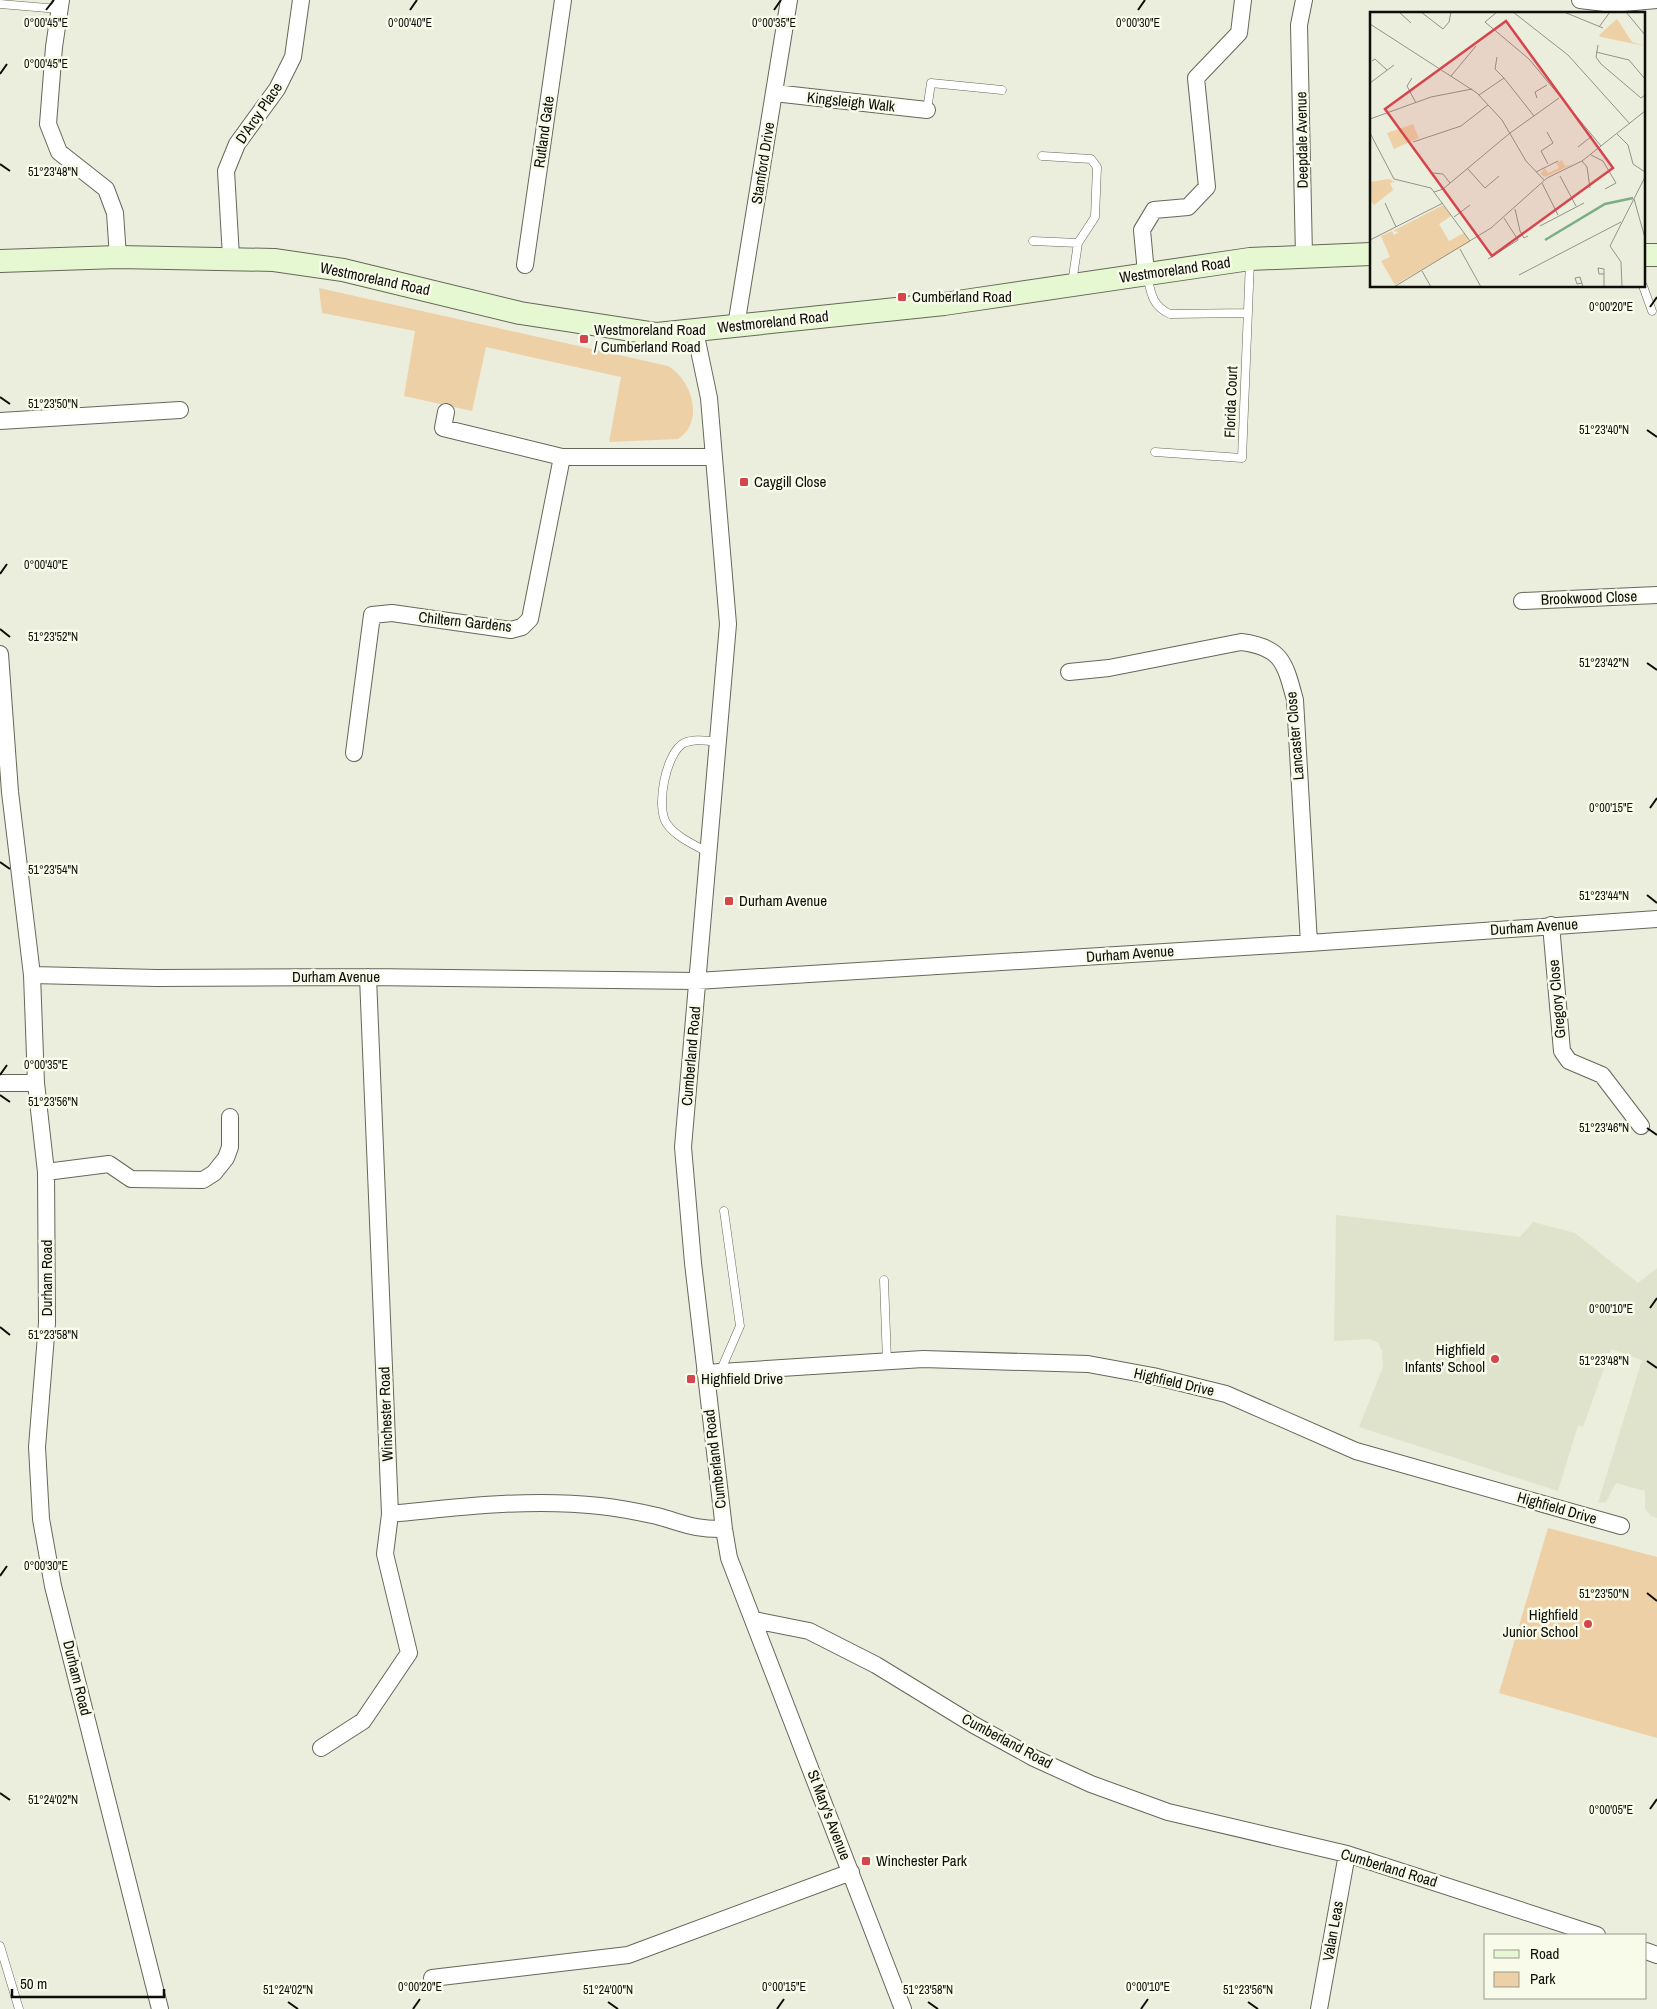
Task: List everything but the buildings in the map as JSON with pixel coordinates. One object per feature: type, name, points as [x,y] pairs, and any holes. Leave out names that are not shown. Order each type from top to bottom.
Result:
[{"type":"main road","name":"Westmoreland Road","points":[[0,261],[118,256],[231,257],[274,260],[343,270],[520,313],[632,332],[656,334],[944,304],[1250,259],[1370,254]]},
{"type":"main road","points":[[1644,255],[1657,255]]},
{"type":"street","name":"D'Arcy Place","points":[[231,257],[226,172],[237,144],[277,89],[292,57],[301,0]]},
{"type":"street","name":"Rutland Gate","points":[[525,265],[563,0]]},
{"type":"street","name":"Stamford Drive","points":[[736,326],[789,0]]},
{"type":"street","points":[[1146,273],[1142,230],[1154,210],[1188,207],[1207,187],[1196,78],[1240,33],[1243,0]]},
{"type":"street","name":"Deepdale Avenue","points":[[1304,0],[1300,25],[1304,256]]},
{"type":"street","points":[[1580,0],[1613,4],[1657,0]]},
{"type":"street","points":[[60,5],[48,100],[48,124],[59,152],[106,189],[115,213],[118,256]]},
{"type":"street","name":"Kingsleigh Walk","points":[[774,93],[928,110]]},
{"type":"street","name":"Cumberland Road","points":[[695,331],[709,398],[728,624],[683,1147],[713,1372],[724,1529],[729,1558],[754,1620],[809,1631],[876,1665],[974,1725],[1034,1758],[1091,1784],[1168,1812],[1347,1854],[1594,1934]]},
{"type":"street","points":[[0,421],[180,410]]},
{"type":"street","points":[[446,412],[443,428],[562,457],[714,457]]},
{"type":"street","name":"Chiltern Gardens","points":[[354,753],[372,615],[392,613],[511,630],[522,627],[530,618],[562,457]]},
{"type":"street","name":"Brookwood Close","points":[[1522,601],[1657,595]]},
{"type":"street","name":"Lancaster Close","points":[[1070,672],[1109,668],[1241,642],[1261,644],[1276,654],[1284,666],[1295,700],[1308,943]]},
{"type":"street","name":"Durham Road","points":[[0,654],[10,792],[32,975],[36,1083],[46,1172],[47,1322],[37,1448],[41,1519],[53,1586],[160,2009]]},
{"type":"street","name":"Durham Avenue","points":[[32,975],[156,978],[368,977],[697,980],[1308,943],[1657,919]]},
{"type":"street","name":"Gregory Close","points":[[1551,925],[1562,1051],[1569,1061],[1602,1076],[1641,1126]]},
{"type":"street","name":"Winchester Road","points":[[321,1748],[363,1721],[409,1654],[386,1554],[390,1514],[368,977]]},
{"type":"street","points":[[0,1083],[36,1083]]},
{"type":"street","points":[[46,1172],[109,1164],[130,1179],[203,1180],[214,1173],[226,1158],[230,1147],[230,1117]]},
{"type":"street","name":"Highfield Drive","points":[[713,1372],[923,1359],[1088,1364],[1153,1376],[1226,1394],[1356,1451],[1621,1526]]},
{"type":"street","points":[[390,1514],[550,1501],[602,1506],[648,1514],[702,1530],[724,1529]]},
{"type":"street","name":"St Mary's Avenue","points":[[754,1620],[903,2009]]},
{"type":"street","name":"Valan Leas","points":[[1320,2009],[1347,1854]]},
{"type":"street","points":[[432,1978],[628,1955],[851,1872]]},
{"type":"lane","points":[[0,4],[60,5]]},
{"type":"lane","points":[[928,110],[931,83],[1002,90]]},
{"type":"lane","points":[[1042,156],[1091,159],[1097,167],[1095,217],[1078,243],[1072,285]]},
{"type":"lane","points":[[1034,240],[1078,243]]},
{"type":"lane","name":"Florida Court","points":[[1155,452],[1242,458],[1250,259]]},
{"type":"lane","points":[[1146,273],[1152,300],[1160,310],[1170,314],[1248,312]]},
{"type":"lane","points":[[1644,288],[1652,311]]},
{"type":"lane","points":[[709,853],[671,829],[663,816],[662,802],[671,757],[679,746],[691,740],[719,742]]},
{"type":"lane","points":[[713,1372],[740,1326],[724,1211]]},
{"type":"lane","points":[[884,1280],[887,1361]]},
{"type":"lane","points":[[0,1946],[20,2009]]},
{"type":"shaded area","name":"Highfield Infants' School","points":[[1336,1215],[1520,1237],[1533,1222],[1575,1233],[1638,1283],[1657,1268],[1657,1518],[1651,1516],[1645,1509],[1645,1491],[1616,1483],[1606,1502],[1598,1503],[1642,1360],[1611,1349],[1583,1427],[1578,1425],[1558,1491],[1359,1427],[1383,1367],[1382,1351],[1378,1343],[1370,1339],[1334,1341]]},
{"type":"green space","points":[[319,288],[668,366],[676,372],[689,391],[693,412],[691,422],[686,432],[678,439],[609,442],[621,377],[486,347],[472,411],[404,396],[415,331],[322,313]]},
{"type":"green space","name":"Highfield Junior School","points":[[1548,1528],[1657,1557],[1657,1738],[1499,1693]]},
{"type":"place","name":"Cumberland Road","points":[[902,297]]},
{"type":"place","name":"Westmoreland Road / Cumberland Road","points":[[584,339]]},
{"type":"place","name":"Caygill Close","points":[[744,482]]},
{"type":"place","name":"Durham Avenue","points":[[729,901]]},
{"type":"place","name":"Highfield Infants' School","points":[[1495,1359]]},
{"type":"place","name":"Highfield Drive","points":[[691,1379]]},
{"type":"place","name":"Highfield Junior School","points":[[1588,1624]]},
{"type":"place","name":"Winchester Park","points":[[866,1861]]}]
